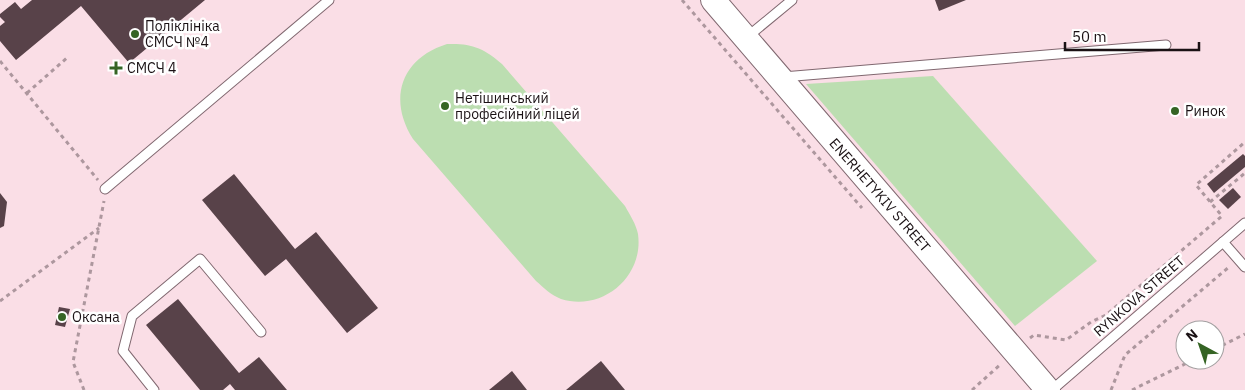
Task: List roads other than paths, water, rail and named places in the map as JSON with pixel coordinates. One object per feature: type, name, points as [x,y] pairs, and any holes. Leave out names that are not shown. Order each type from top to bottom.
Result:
[{"type":"main road","name":"ENERHETYKIV STREET","points":[[713,0],[779,78],[1007,359],[1048,390]]},
{"type":"lane","points":[[105,189],[319,3],[329,0]]},
{"type":"lane","points":[[746,38],[791,0]]},
{"type":"lane","points":[[779,78],[1166,45]]},
{"type":"lane","name":"RYNKOVA STREET","points":[[1052,390],[1245,223]]},
{"type":"lane","points":[[1223,242],[1245,267]]},
{"type":"lane","points":[[154,390],[123,351],[132,316],[200,259],[262,332]]},
{"type":"place","name":"Поліклініка СМСЧ №4","points":[[135,34]]},
{"type":"place","name":"СМСЧ 4","points":[[116,68]]},
{"type":"place","name":"Нетішинський професійний ліцей","points":[[445,106]]},
{"type":"place","name":"Ринок","points":[[1175,111]]},
{"type":"place","name":"Оксана","points":[[62,317]]}]
